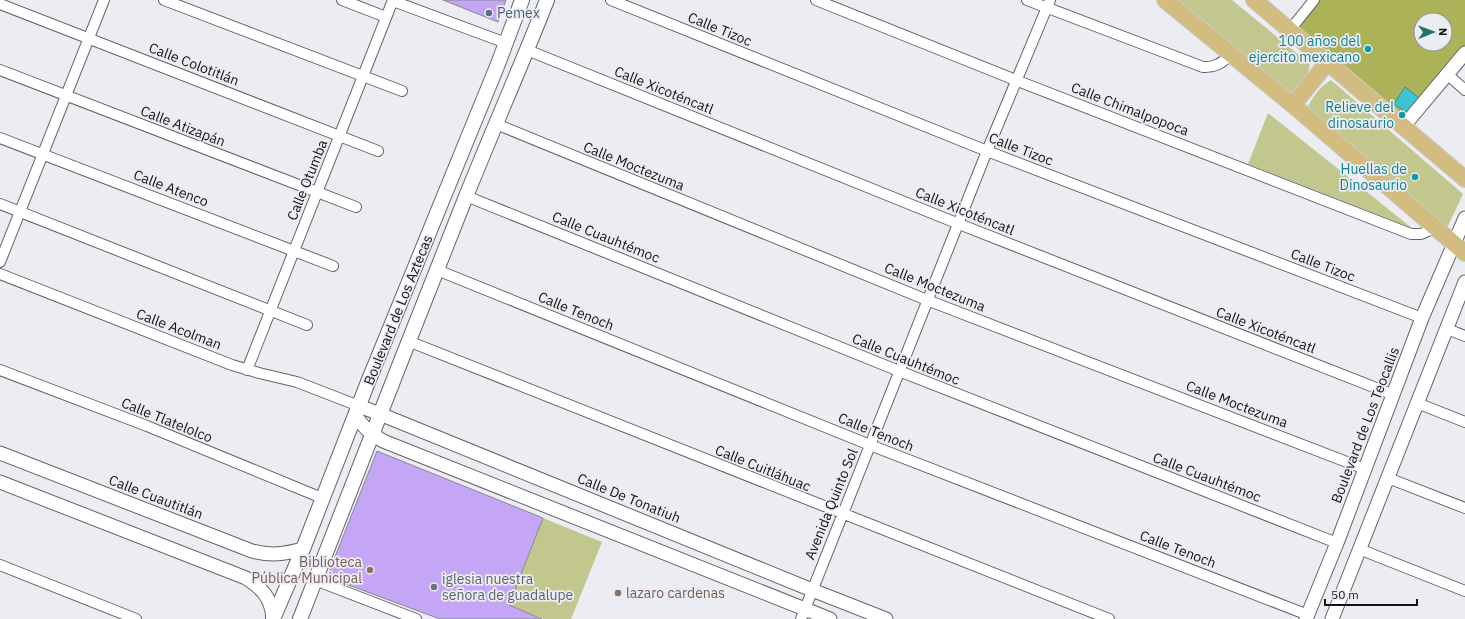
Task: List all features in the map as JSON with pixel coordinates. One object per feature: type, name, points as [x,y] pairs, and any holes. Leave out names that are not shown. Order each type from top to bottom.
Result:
[{"type":"main road","name":"Boulevard de Los Aztecas","points":[[273,619],[303,549],[355,408],[498,64],[522,0]]},
{"type":"main road","name":"Boulevard de Los Aztecas","points":[[300,619],[436,270],[519,72],[547,0]]},
{"type":"main road","points":[[1165,0],[1293,105],[1459,248]]},
{"type":"main road","points":[[1254,0],[1465,179]]},
{"type":"main road","points":[[1293,105],[1327,63]]},
{"type":"main road","points":[[498,64],[519,72]]},
{"type":"street","points":[[0,262],[104,0]]},
{"type":"street","points":[[164,0],[402,91]]},
{"type":"street","points":[[342,0],[386,18]]},
{"type":"street","points":[[393,0],[506,43]]},
{"type":"street","name":"Calle Otumba","points":[[247,370],[393,0]]},
{"type":"street","name":"Calle Tizoc","points":[[611,0],[987,151],[1422,318]]},
{"type":"street","name":"Calle Chimalpopoca","points":[[816,0],[1411,234],[1421,234],[1435,228]]},
{"type":"street","points":[[1027,0],[1049,4],[1203,67],[1214,67],[1231,55]]},
{"type":"street","points":[[1290,30],[1314,0]]},
{"type":"street","name":"Calle Colotitlán","points":[[0,4],[378,151]]},
{"type":"street","name":"Avenida Quinto Sol","points":[[803,614],[898,371],[959,224],[987,151],[1049,4]]},
{"type":"street","name":"Calle Xicoténcatl","points":[[527,50],[959,224],[1394,395]]},
{"type":"street","points":[[1403,127],[1465,53]]},
{"type":"street","name":"Calle Atizapán","points":[[0,70],[356,207]]},
{"type":"street","points":[[1447,74],[1465,90]]},
{"type":"street","name":"Calle Moctezuma","points":[[496,124],[927,300],[1365,469]]},
{"type":"street","name":"Calle Atenco","points":[[0,138],[333,266]]},
{"type":"street","name":"Calle Cuauhtémoc","points":[[466,196],[898,371],[1337,543]]},
{"type":"street","points":[[0,204],[308,325]]},
{"type":"street","points":[[1459,248],[1465,218]]},
{"type":"street","name":"Boulevard de Los Teocallis","points":[[1307,617],[1394,395],[1422,318],[1459,248]]},
{"type":"street","name":"Calle Tenoch","points":[[436,270],[1307,617]]},
{"type":"street","name":"Calle Acolman","points":[[0,274],[247,370],[297,382],[355,408]]},
{"type":"street","points":[[1332,619],[1465,282]]},
{"type":"street","points":[[1447,329],[1465,336]]},
{"type":"street","name":"Calle Cuitláhuac","points":[[408,341],[1109,619]]},
{"type":"street","name":"Calle Tlatelolco","points":[[0,370],[147,426],[322,498]]},
{"type":"street","points":[[1417,404],[1465,422]]},
{"type":"street","points":[[355,408],[364,428],[371,434],[391,444],[803,614],[830,619]]},
{"type":"street","name":"Calle De Tonatiuh","points":[[355,408],[380,414],[886,619]]},
{"type":"street","name":"Calle Cuautitlán","points":[[0,453],[252,552],[275,555],[286,554],[303,549]]},
{"type":"street","points":[[1388,478],[1465,508]]},
{"type":"street","points":[[0,482],[246,578],[258,586],[265,594],[272,608],[273,619]]},
{"type":"street","points":[[1359,549],[1465,592]]},
{"type":"street","points":[[0,565],[136,619]]},
{"type":"street","points":[[315,580],[416,619]]},
{"type":"green space","points":[[1177,0],[1232,0],[1310,64],[1304,81],[1292,94],[1288,93]]},
{"type":"green space","points":[[1309,0],[1465,0],[1465,53],[1406,125],[1287,26]]},
{"type":"green space","points":[[1331,80],[1463,194],[1447,228],[1305,113],[1315,94]]},
{"type":"green space","points":[[1268,113],[1412,228],[1248,164]]},
{"type":"green space","points":[[543,518],[602,542],[571,619],[544,619],[509,605]]},
{"type":"water","points":[[1405,87],[1419,98],[1409,114],[1394,104]]},
{"type":"building","name":"Pemex","points":[[443,0],[506,0],[498,22]]},
{"type":"building","points":[[377,451],[543,518],[509,605],[542,619],[440,619],[327,577]]},
{"type":"place","name":"Pemex","points":[[489,13]]},
{"type":"place","name":"100 años del ejercito mexicano","points":[[1368,49]]},
{"type":"place","name":"Relieve del dinosaurio","points":[[1402,115]]},
{"type":"place","name":"Huellas de Dinosaurio","points":[[1415,177]]},
{"type":"place","name":"Biblioteca Pública Municipal","points":[[370,570]]},
{"type":"place","name":"iglesia nuestra señora de guadalupe","points":[[434,587]]},
{"type":"place","name":"lazaro cardenas","points":[[618,593]]}]
